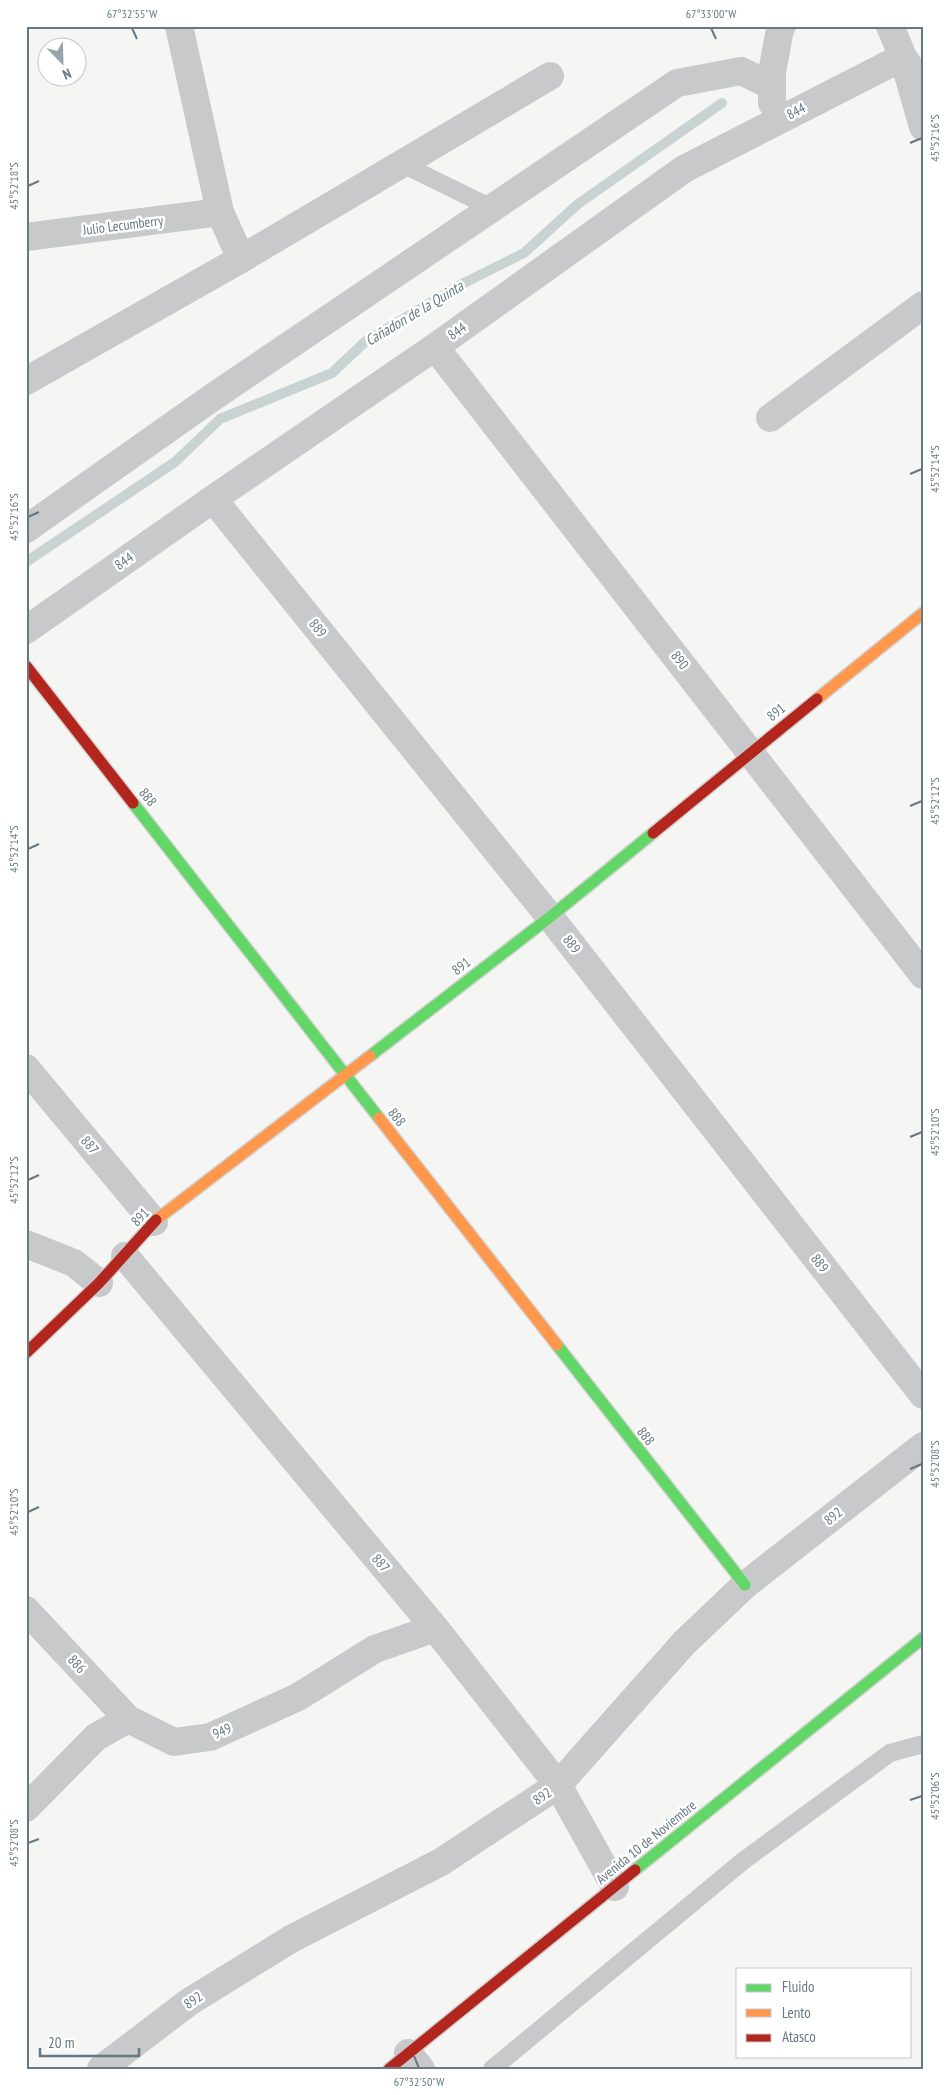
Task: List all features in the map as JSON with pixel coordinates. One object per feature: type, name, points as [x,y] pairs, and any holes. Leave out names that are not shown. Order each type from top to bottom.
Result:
[{"type":"street","points":[[179,26],[220,212],[240,259]]},
{"type":"street","points":[[772,123],[772,86],[775,55],[782,26]]},
{"type":"street","points":[[890,26],[903,57],[923,127]]},
{"type":"street","points":[[903,57],[923,86]]},
{"type":"street","name":"844","points":[[26,630],[435,347],[684,169],[903,57]]},
{"type":"street","points":[[26,529],[221,391],[677,83],[741,71],[772,86]]},
{"type":"street","points":[[26,381],[240,259],[550,76]]},
{"type":"street","name":"Julio Lecumberry","points":[[26,237],[220,212]]},
{"type":"street","points":[[770,418],[923,305]]},
{"type":"street","name":"890","points":[[435,347],[923,975]]},
{"type":"street","name":"889","points":[[213,499],[550,917],[923,1395]]},
{"type":"street","name":"891","points":[[26,1353],[99,1283],[154,1222],[550,917],[923,613]]},
{"type":"street","name":"888","points":[[26,666],[745,1586]]},
{"type":"street","name":"887","points":[[26,1068],[154,1222]]},
{"type":"street","points":[[26,1244],[74,1263],[99,1283]]},
{"type":"street","name":"887","points":[[125,1256],[436,1628],[558,1785],[614,1887]]},
{"type":"street","name":"892","points":[[101,2069],[189,2002],[291,1939],[441,1862],[558,1785],[684,1643],[745,1586],[923,1446]]},
{"type":"street","name":"886","points":[[26,1610],[128,1718]]},
{"type":"street","name":"949","points":[[128,1718],[174,1742],[210,1737],[298,1697],[376,1648],[436,1628]]},
{"type":"street","name":"Avenida 10 de Noviembre","points":[[406,2064],[614,1887],[923,1638]]},
{"type":"street","points":[[26,1808],[96,1737],[128,1718]]},
{"type":"lane","points":[[402,164],[492,208]]},
{"type":"lane","points":[[492,2069],[743,1861],[890,1754],[923,1744]]},
{"type":"waterway","name":"Cañadon de la Quinta","points":[[26,562],[175,462],[220,419],[332,373],[366,341],[460,285],[524,253],[578,204],[722,103]]},
{"type":"traffic: fast","points":[[133,803],[379,1118]]},
{"type":"traffic: fast","points":[[370,1056],[550,917],[653,833]]},
{"type":"traffic: fast","points":[[557,1345],[745,1585]]},
{"type":"traffic: fast","points":[[635,1870],[923,1638]]},
{"type":"traffic: slow","points":[[817,699],[923,613]]},
{"type":"traffic: slow","points":[[156,1220],[370,1056]]},
{"type":"traffic: slow","points":[[379,1118],[557,1345]]},
{"type":"traffic: jam","points":[[26,666],[133,803]]},
{"type":"traffic: jam","points":[[653,833],[817,699]]},
{"type":"traffic: jam","points":[[26,1353],[99,1283],[156,1220]]},
{"type":"traffic: jam","points":[[389,2069],[635,1870]]}]
